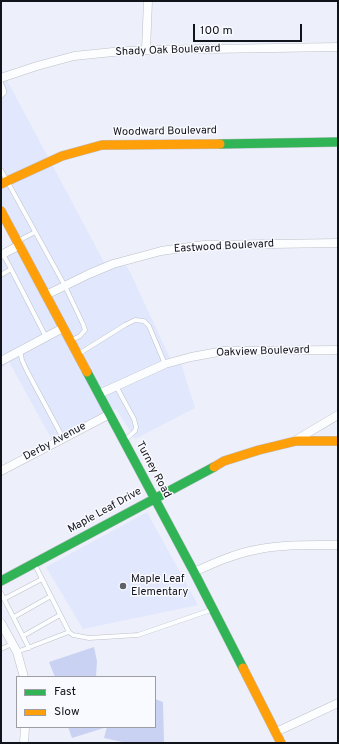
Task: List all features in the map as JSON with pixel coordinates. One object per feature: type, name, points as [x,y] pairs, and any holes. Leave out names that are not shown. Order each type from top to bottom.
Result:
[{"type":"street","points":[[146,50],[148,1]]},
{"type":"street","name":"Shady Oak Boulevard","points":[[1,78],[74,56],[146,50],[338,47]]},
{"type":"street","name":"Woodward Boulevard","points":[[4,183],[33,168],[58,158],[102,145],[338,142]]},
{"type":"street","name":"Turney Road","points":[[1,210],[214,609],[281,743]]},
{"type":"street","points":[[2,255],[19,243]]},
{"type":"street","name":"Eastwood Boulevard","points":[[46,295],[113,264],[148,254],[178,248],[204,245],[338,243]]},
{"type":"street","points":[[1,361],[63,328]]},
{"type":"street","name":"Oakview Boulevard","points":[[99,394],[165,364],[196,356],[224,352],[338,350]]},
{"type":"street","name":"Derby Avenue","points":[[1,471],[110,414]]},
{"type":"street","points":[[296,441],[338,414]]},
{"type":"street","name":"Maple Leaf Drive","points":[[1,581],[224,461],[259,450],[296,441],[338,441]]},
{"type":"street","points":[[194,572],[226,558],[256,550],[285,546],[338,545]]},
{"type":"street","points":[[1,623],[17,652],[24,676]]},
{"type":"street","points":[[276,732],[338,703]]},
{"type":"street","points":[[24,743],[25,728]]},
{"type":"lane","points":[[1,83],[4,90],[4,93],[1,96]]},
{"type":"lane","points":[[1,170],[4,183],[35,232],[65,286],[84,327],[85,330],[83,333],[70,341]]},
{"type":"lane","points":[[19,243],[35,232]]},
{"type":"lane","points":[[2,255],[11,269],[46,337]]},
{"type":"lane","points":[[1,275],[11,269]]},
{"type":"lane","points":[[78,355],[135,320],[144,321],[149,326],[165,364]]},
{"type":"lane","points":[[20,350],[22,360],[27,371],[64,438]]},
{"type":"lane","points":[[116,386],[136,423],[135,431],[124,440]]},
{"type":"lane","points":[[34,564],[69,632],[74,635],[89,638],[138,635],[214,609]]},
{"type":"lane","points":[[4,599],[42,579]]},
{"type":"lane","points":[[1,593],[30,648]]},
{"type":"lane","points":[[14,617],[51,596]]},
{"type":"lane","points":[[23,636],[60,615]]},
{"type":"lane","points":[[17,652],[69,632]]},
{"type":"lane","points":[[1,649],[12,644]]},
{"type":"shaded area","points":[[1,69],[104,262],[121,257],[130,272],[170,358],[179,357],[195,408],[135,439],[116,409],[52,440],[9,362],[2,368],[1,366],[1,250],[14,242],[1,218]]},
{"type":"shaded area","name":"Maple Leaf Elementary","points":[[147,512],[198,605],[83,629],[46,567]]},
{"type":"shaded area","points":[[94,647],[97,661],[96,676],[55,676],[49,662]]},
{"type":"shaded area","points":[[156,699],[163,702],[164,743],[127,743],[104,738],[107,728],[156,728]]},
{"type":"shaded area","points":[[68,728],[104,728],[72,738]]},
{"type":"traffic: fast","points":[[220,144],[338,142]]},
{"type":"traffic: fast","points":[[87,372],[194,572],[243,668]]},
{"type":"traffic: fast","points":[[1,581],[214,467]]},
{"type":"traffic: slow","points":[[1,184],[62,156],[102,145],[220,144]]},
{"type":"traffic: slow","points":[[1,211],[87,372]]},
{"type":"traffic: slow","points":[[214,467],[224,461],[259,450],[296,441],[338,441]]},
{"type":"traffic: slow","points":[[243,668],[281,743]]},
{"type":"place","name":"Maple Leaf Elementary","points":[[123,586]]}]
